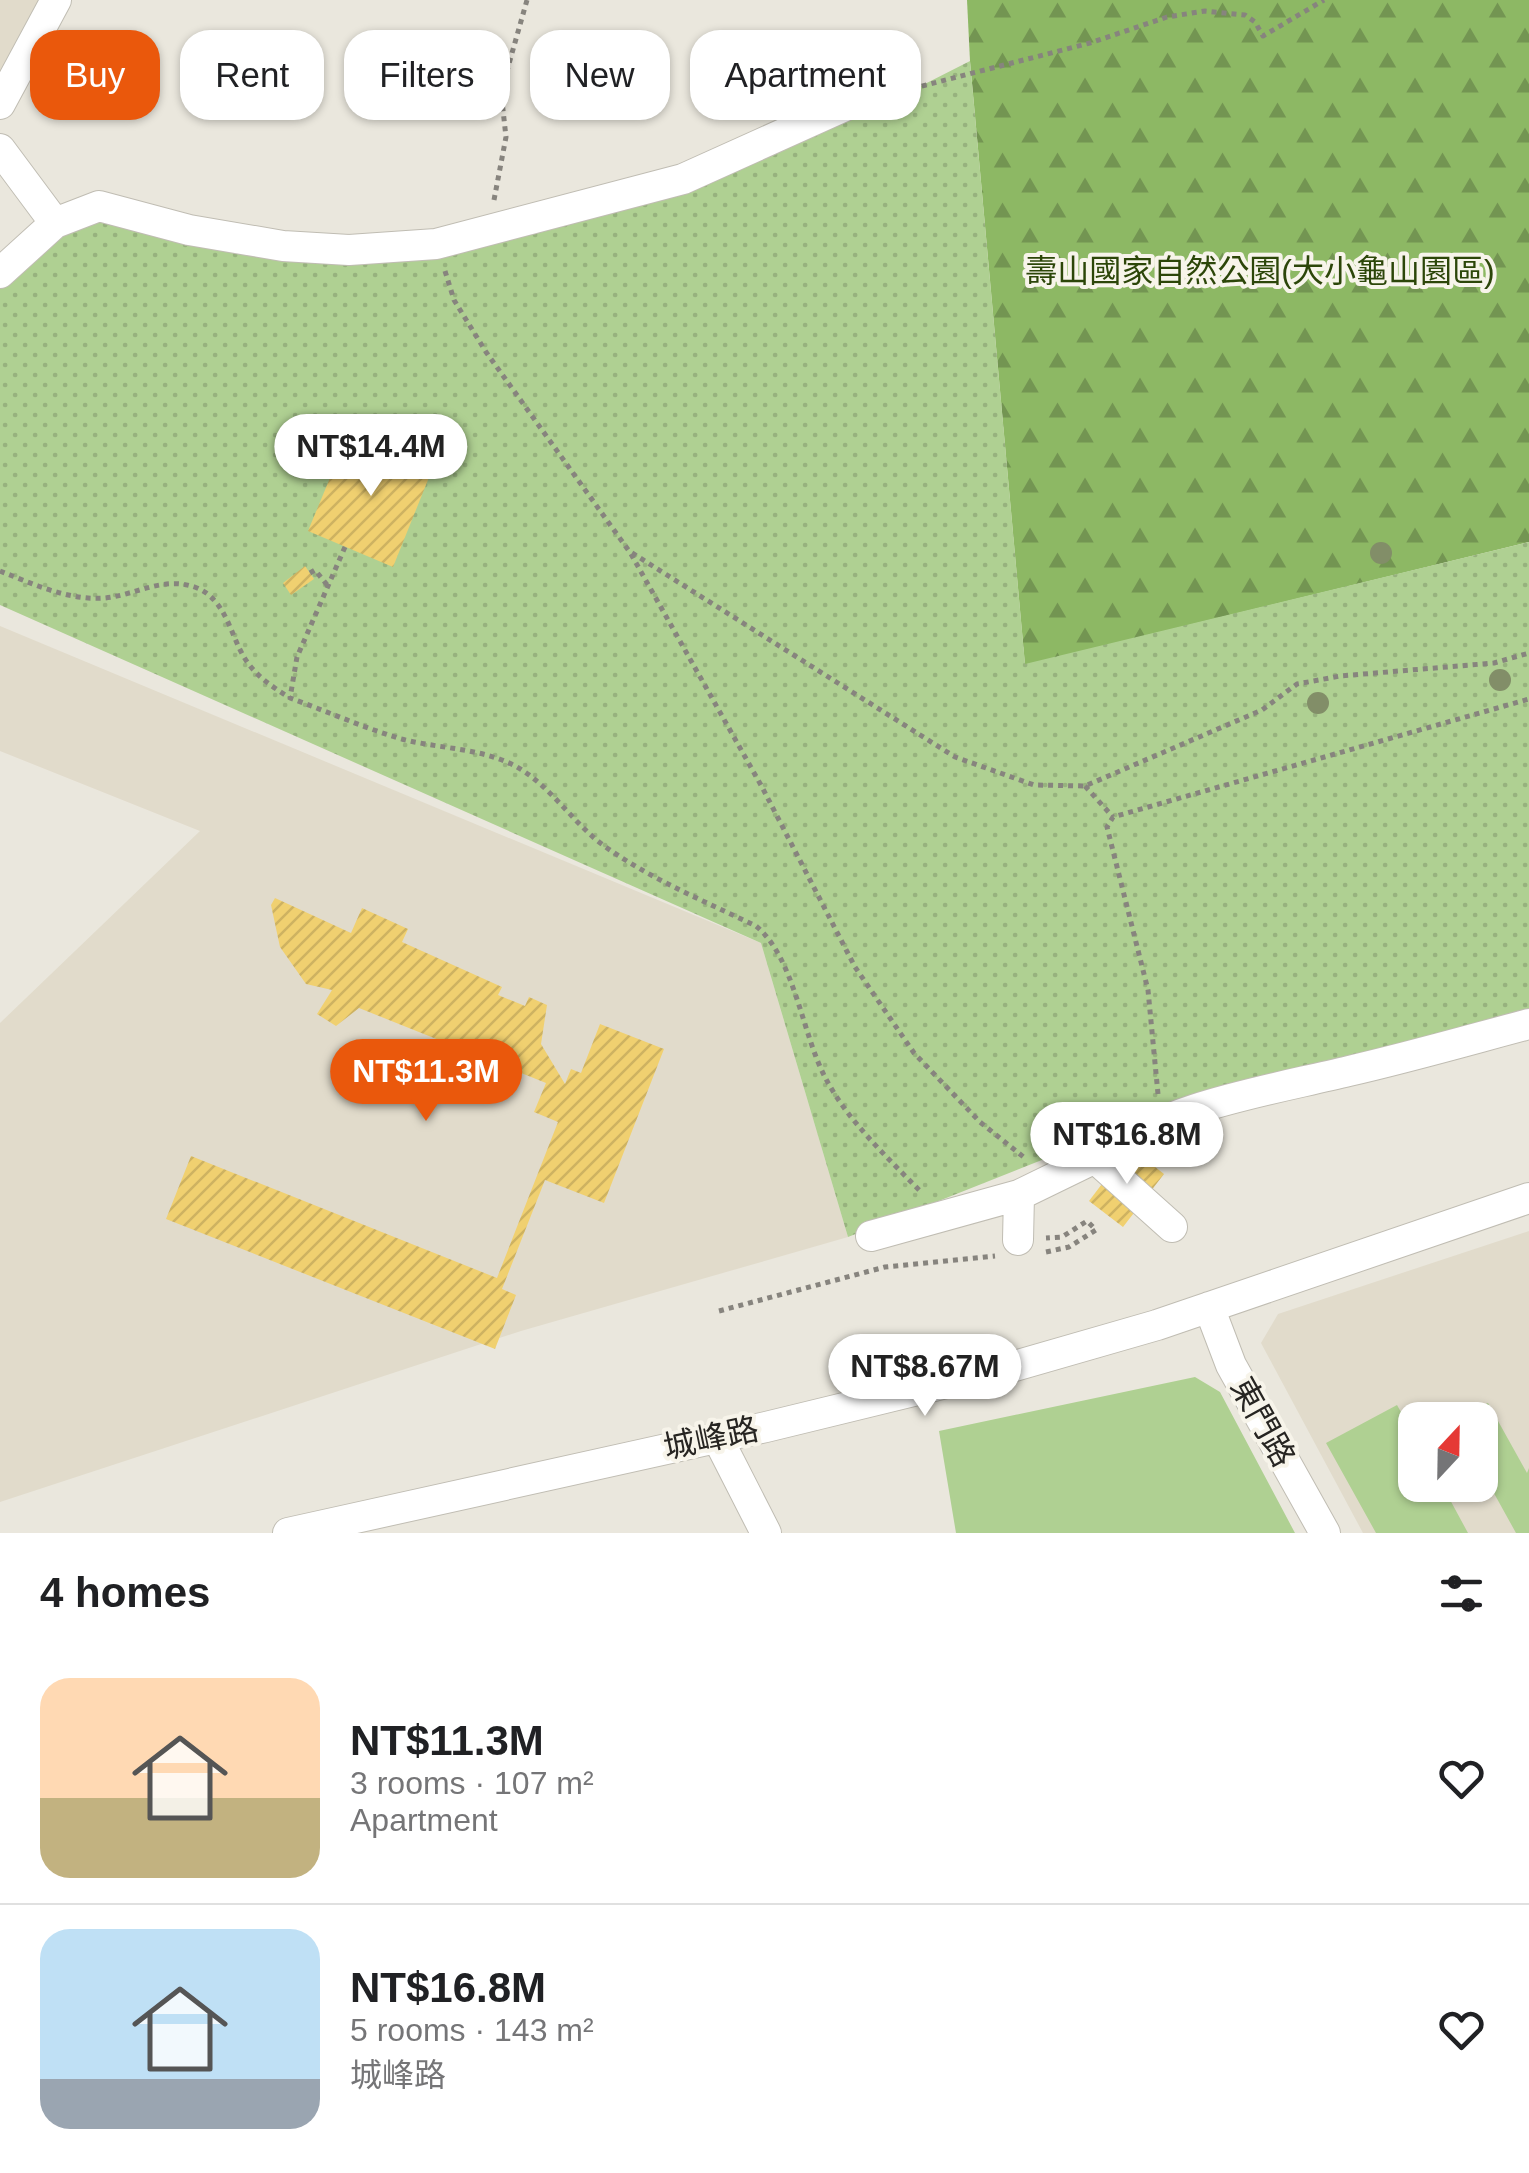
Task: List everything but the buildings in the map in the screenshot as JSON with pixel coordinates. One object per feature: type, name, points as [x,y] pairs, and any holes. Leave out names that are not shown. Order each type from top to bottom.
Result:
[{"type":"street","points":[[0,104],[56,0]]},
{"type":"street","points":[[0,273],[55,223],[98,206],[190,230],[283,246],[349,250],[436,244],[683,179],[814,120]]},
{"type":"street","points":[[0,149],[55,223]]},
{"type":"street","points":[[871,1236],[1019,1196],[1128,1137],[1196,1108],[1529,1024]]},
{"type":"street","points":[[1094,1158],[1161,1218]]},
{"type":"street","points":[[1019,1196],[1023,1247]]},
{"type":"street","name":"城峰路","points":[[297,1532],[1008,1368],[1209,1307],[1529,1198]]},
{"type":"street","name":"東門路","points":[[1209,1307],[1231,1365],[1325,1533]]},
{"type":"street","points":[[717,1437],[766,1533]]},
{"type":"path","points":[[493,204],[500,185],[506,137],[501,92],[527,0]]},
{"type":"path","points":[[921,89],[1090,44],[1167,17],[1205,12],[1244,14],[1263,36],[1324,0]]},
{"type":"path","points":[[436,244],[454,300],[486,352],[630,552],[762,787],[856,967],[914,1053],[980,1122],[1027,1160]]},
{"type":"path","points":[[290,698],[298,657],[345,547]]},
{"type":"path","points":[[630,552],[955,757],[1034,785],[1085,786],[1262,710],[1297,684],[1340,676],[1494,662],[1529,653]]},
{"type":"path","points":[[310,573],[315,570],[328,586]]},
{"type":"path","points":[[0,571],[69,595],[105,598],[154,585],[179,584],[200,589],[226,616],[244,658],[256,673],[290,698],[400,738],[515,766],[543,786],[579,826],[608,849],[756,926],[766,934],[784,967],[826,1079],[861,1127],[907,1178],[950,1214]]},
{"type":"path","points":[[1169,1120],[1160,1106],[1148,990],[1107,827],[1113,817],[1529,699]]},
{"type":"path","points":[[1085,786],[1113,817]]},
{"type":"path","points":[[719,1311],[885,1268],[1023,1247],[1062,1236],[1088,1222],[1096,1230],[1070,1247],[1023,1247]]},
{"type":"shaded area","points":[[0,0],[49,0],[30,30],[0,80]]},
{"type":"shaded area","points":[[0,626],[761,943],[848,1237],[521,1331],[0,1502],[0,1023],[200,831],[0,751]]},
{"type":"shaded area","points":[[1529,1231],[1529,1533],[1363,1533],[1261,1343],[1278,1314]]},
{"type":"green space","name":"壽山國家自然公園(大小龜山園區)","points":[[967,0],[1529,0],[1529,542],[1025,665]]},
{"type":"green space","points":[[970,61],[1025,664],[1529,542],[1529,1018],[1125,1127],[848,1237],[761,943],[0,605],[0,273],[99,206],[349,250],[683,179],[814,120],[921,120],[921,86]]},
{"type":"green space","points":[[1195,1377],[1220,1392],[1295,1533],[956,1533],[939,1431]]},
{"type":"green space","points":[[1397,1405],[1398,1502],[1451,1502],[1468,1533],[1376,1533],[1326,1443]]},
{"type":"green space","points":[[1498,1421],[1527,1473],[1529,1468],[1529,1533],[1516,1533],[1498,1500]]}]
